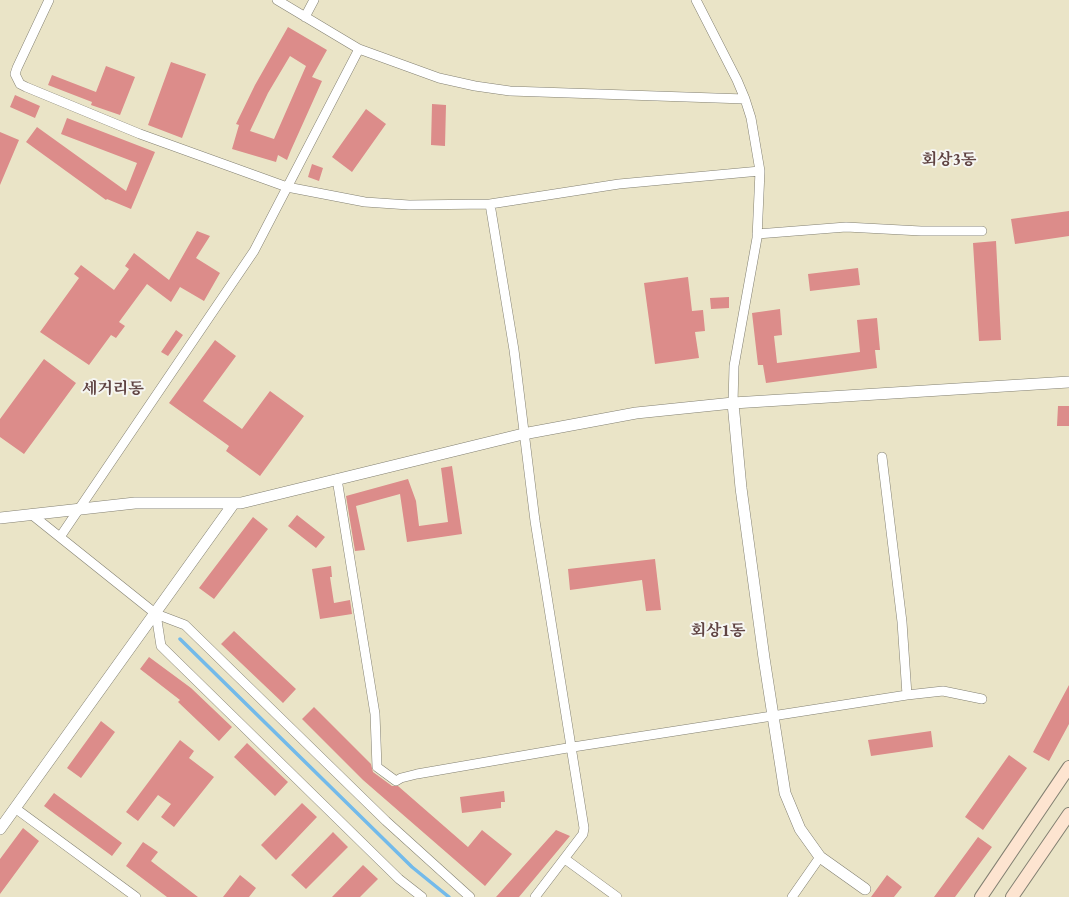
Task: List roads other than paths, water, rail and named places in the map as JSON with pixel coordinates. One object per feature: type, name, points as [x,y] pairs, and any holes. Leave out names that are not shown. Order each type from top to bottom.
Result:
[{"type":"main road","points":[[981,897],[1069,767]]},
{"type":"main road","points":[[1012,897],[1069,814]]},
{"type":"street","points":[[49,0],[17,68],[15,74],[20,84],[26,88],[140,134],[287,187],[365,202],[409,204],[490,204],[619,184],[760,171]]},
{"type":"street","points":[[277,0],[359,49],[439,78],[494,89],[745,99]]},
{"type":"street","points":[[305,17],[314,0]]},
{"type":"street","points":[[696,0],[737,80],[745,99],[760,171],[757,234],[734,366],[732,403],[740,488],[781,777],[785,793],[800,829],[820,857],[865,889]]},
{"type":"street","points":[[60,537],[254,251],[359,49]]},
{"type":"street","points":[[490,204],[514,350],[523,434],[535,521],[573,748],[584,828],[583,834],[535,897]]},
{"type":"street","points":[[757,234],[846,227],[921,231],[982,231]]},
{"type":"street","points":[[0,518],[78,509],[167,502],[234,503],[523,434],[636,413],[732,403],[1069,382]]},
{"type":"street","points":[[882,457],[902,622],[906,694]]},
{"type":"street","points":[[337,479],[375,714],[378,767],[396,781],[401,778],[417,774],[906,694],[943,691],[982,699]]},
{"type":"street","points":[[0,829],[156,614],[234,503]]},
{"type":"street","points":[[31,514],[156,614],[185,625],[386,821],[470,897]]},
{"type":"street","points":[[156,614],[161,646],[399,879],[422,897]]},
{"type":"street","points":[[15,808],[136,897]]},
{"type":"street","points":[[792,897],[820,857]]},
{"type":"street","points":[[565,859],[617,897]]},
{"type":"waterway","points":[[180,639],[412,867],[449,897]]},
{"type":"district","name":"회상3동","points":[[949,161]]},
{"type":"district","name":"세거리동","points":[[113,390]]},
{"type":"district","name":"회상1동","points":[[718,632]]}]
